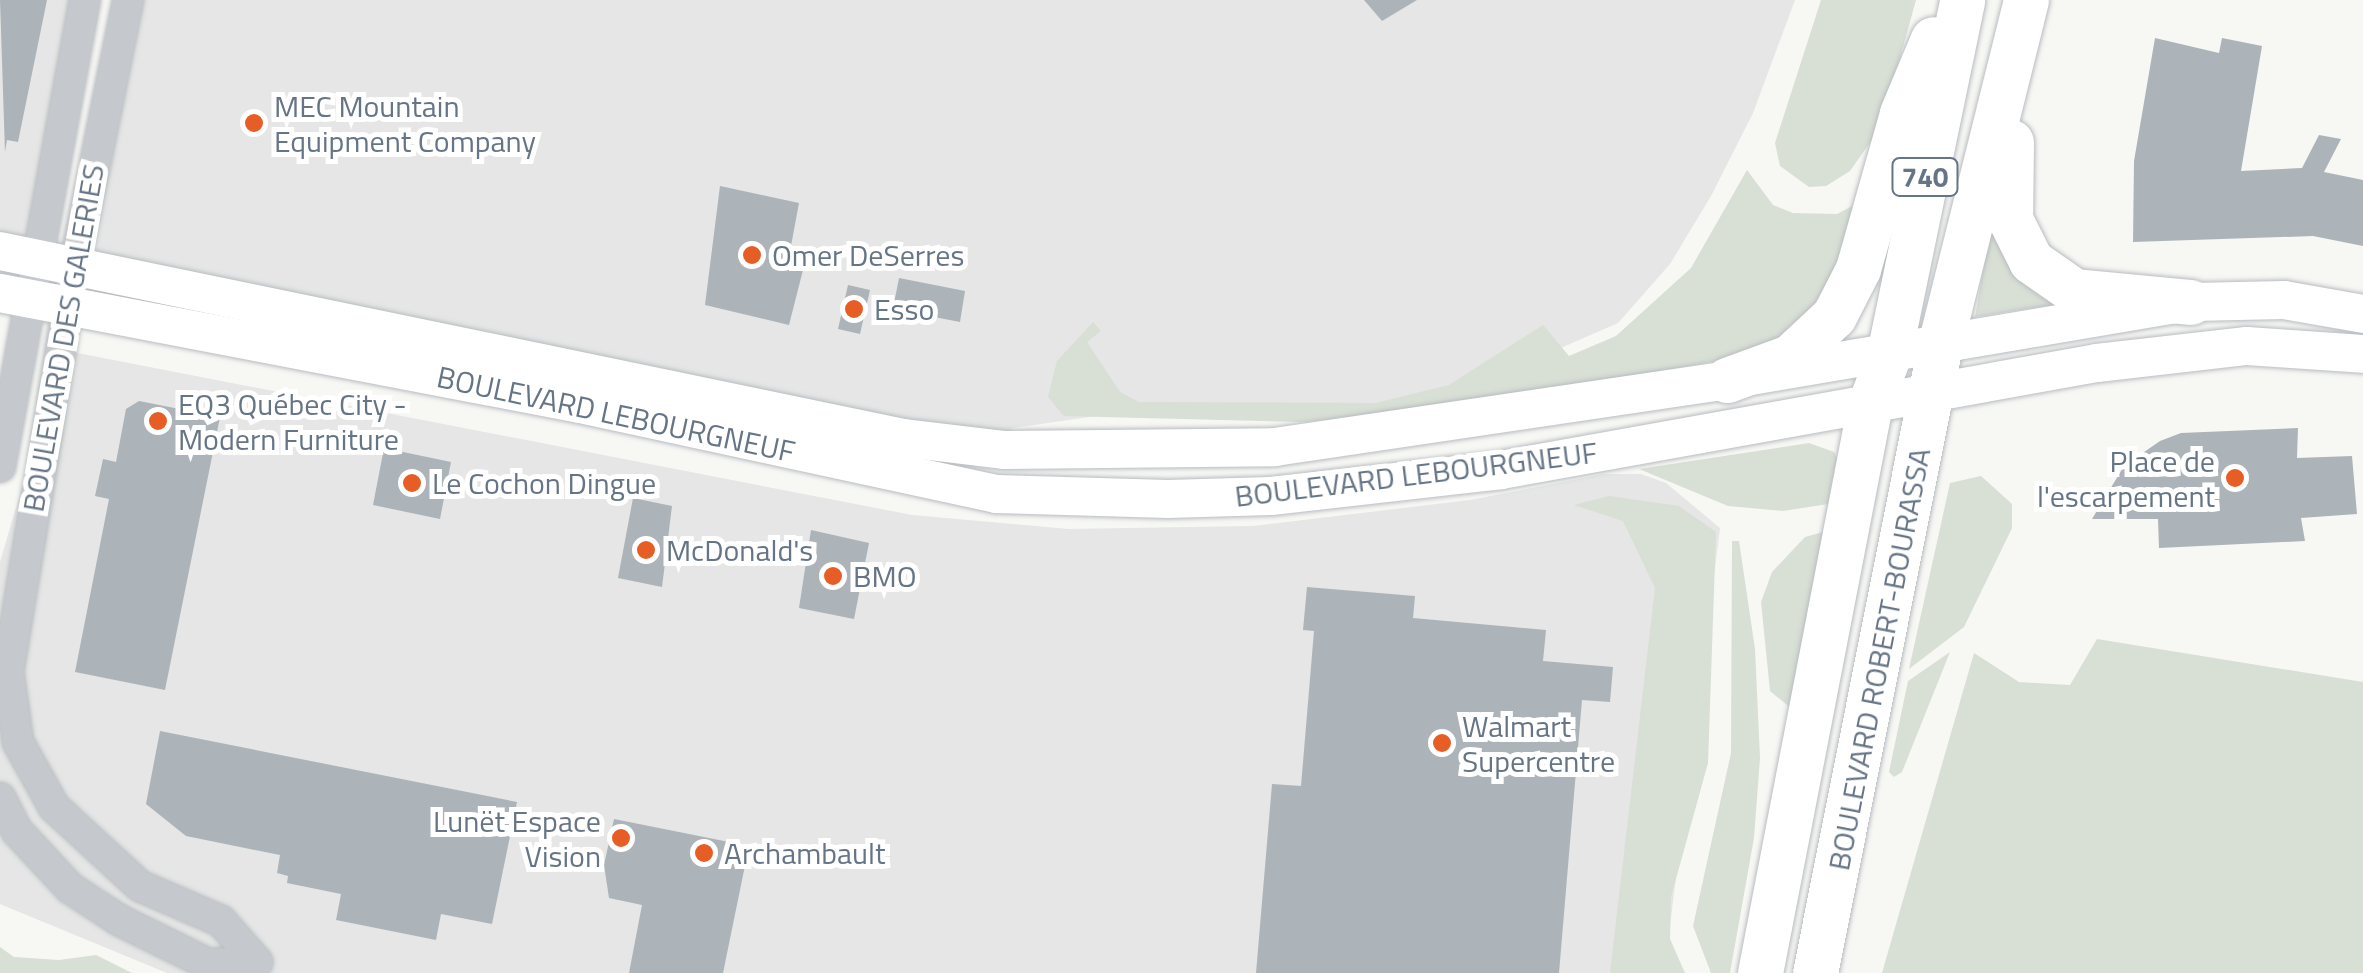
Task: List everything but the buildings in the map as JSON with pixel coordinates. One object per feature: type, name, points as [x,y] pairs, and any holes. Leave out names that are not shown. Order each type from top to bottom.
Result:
[{"type":"highway","points":[[1727,380],[1790,357],[1834,316],[1858,269],[1902,114],[1949,0]]},
{"type":"highway","name":"740","points":[[1889,354],[1962,0]]},
{"type":"highway","name":"740","points":[[1940,345],[2026,0]]},
{"type":"highway","points":[[2012,63],[2010,219],[2032,261],[2074,291],[2190,302]]},
{"type":"highway","name":"BOULEVARD ROBERT-BOURASSA","points":[[1815,973],[1940,345]]},
{"type":"highway","name":"BOULEVARD ROBERT-BOURASSA","points":[[1760,973],[1870,404],[1889,354]]},
{"type":"main road","name":"BOULEVARD LEBOURGNEUF","points":[[0,251],[904,438],[1006,450],[1275,446],[1727,380],[2190,302],[2284,300],[2363,314]]},
{"type":"main road","name":"BOULEVARD LEBOURGNEUF","points":[[33,300],[580,404],[996,494],[1271,496],[1501,470],[1932,393],[2247,346],[2363,354]]},
{"type":"street","name":"BOULEVARD DES GALERIES","points":[[56,261],[85,0]]},
{"type":"street","name":"BOULEVARD DES GALERIES","points":[[0,467],[33,300],[56,261],[128,0]]},
{"type":"street","name":"BOULEVARD DES GALERIES","points":[[33,300],[8,671],[18,742],[54,807],[90,847],[140,886],[221,921],[255,967]]},
{"type":"street","name":"BOULEVARD DES GALERIES","points":[[0,798],[17,831],[70,888],[119,920],[208,964],[255,967]]},
{"type":"shaded area","points":[[0,0],[89,0],[37,259],[0,251]]},
{"type":"shaded area","points":[[128,0],[1795,0],[1753,113],[1711,196],[1670,264],[1618,323],[1425,407],[1344,421],[1124,412],[1012,428],[1005,450],[75,263]]},
{"type":"shaded area","points":[[1821,0],[1916,0],[1881,127],[1850,171],[1826,186],[1809,187],[1780,166],[1775,143]]},
{"type":"shaded area","points":[[1747,170],[1773,205],[1793,213],[1837,214],[1858,203],[1829,282],[1805,318],[1782,340],[1752,354],[1471,408],[1301,422],[1064,416],[1048,397],[1057,361],[1093,322],[1101,331],[1087,342],[1120,392],[1139,402],[1376,403],[1449,385],[1543,325],[1569,356],[1616,336],[1691,268]]},
{"type":"shaded area","points":[[1996,195],[2065,303],[1975,317]]},
{"type":"shaded area","points":[[62,350],[912,515],[1068,529],[1253,526],[1470,500],[1604,474],[1641,474],[1666,483],[1720,528],[1664,973],[167,973],[0,904],[0,562]]},
{"type":"shaded area","points":[[1809,443],[1834,452],[1841,465],[1792,709],[1770,691],[1761,602],[1772,572],[1805,537],[1823,532],[1828,504],[1783,511],[1728,506],[1639,469]]},
{"type":"shaded area","points":[[1981,476],[2012,504],[2012,528],[1964,627],[1909,669],[1950,483]]},
{"type":"shaded area","points":[[1609,496],[1679,506],[1716,532],[1708,763],[1671,897],[1670,939],[1685,973],[1610,973],[1655,588],[1623,521],[1574,505]]},
{"type":"shaded area","points":[[1732,541],[1739,541],[1755,649],[1760,758],[1754,838],[1730,973],[1711,973],[1693,926],[1731,753]]},
{"type":"shaded area","points":[[2097,639],[2363,682],[2363,973],[1882,973],[1974,653],[2019,682],[2070,685]]},
{"type":"shaded area","points":[[1950,652],[1902,772],[1894,777],[1889,772],[1908,681]]},
{"type":"shaded area","points":[[0,947],[14,957],[59,960],[96,955],[132,973],[0,973]]},
{"type":"place","name":"MEC Mountain Equipment Company","points":[[254,123]]},
{"type":"place","name":"Omer DeSerres","points":[[752,255]]},
{"type":"place","name":"Esso","points":[[854,309]]},
{"type":"place","name":"EQ3 Québec City - Modern Furniture","points":[[158,421]]},
{"type":"place","name":"Place de l'escarpement","points":[[2235,478]]},
{"type":"place","name":"Le Cochon Dingue","points":[[412,483]]},
{"type":"place","name":"McDonald's","points":[[646,550]]},
{"type":"place","name":"BMO","points":[[833,576]]},
{"type":"place","name":"Walmart Supercentre","points":[[1442,743]]},
{"type":"place","name":"Lunët Espace Vision","points":[[621,838]]},
{"type":"place","name":"Archambault","points":[[704,853]]}]
